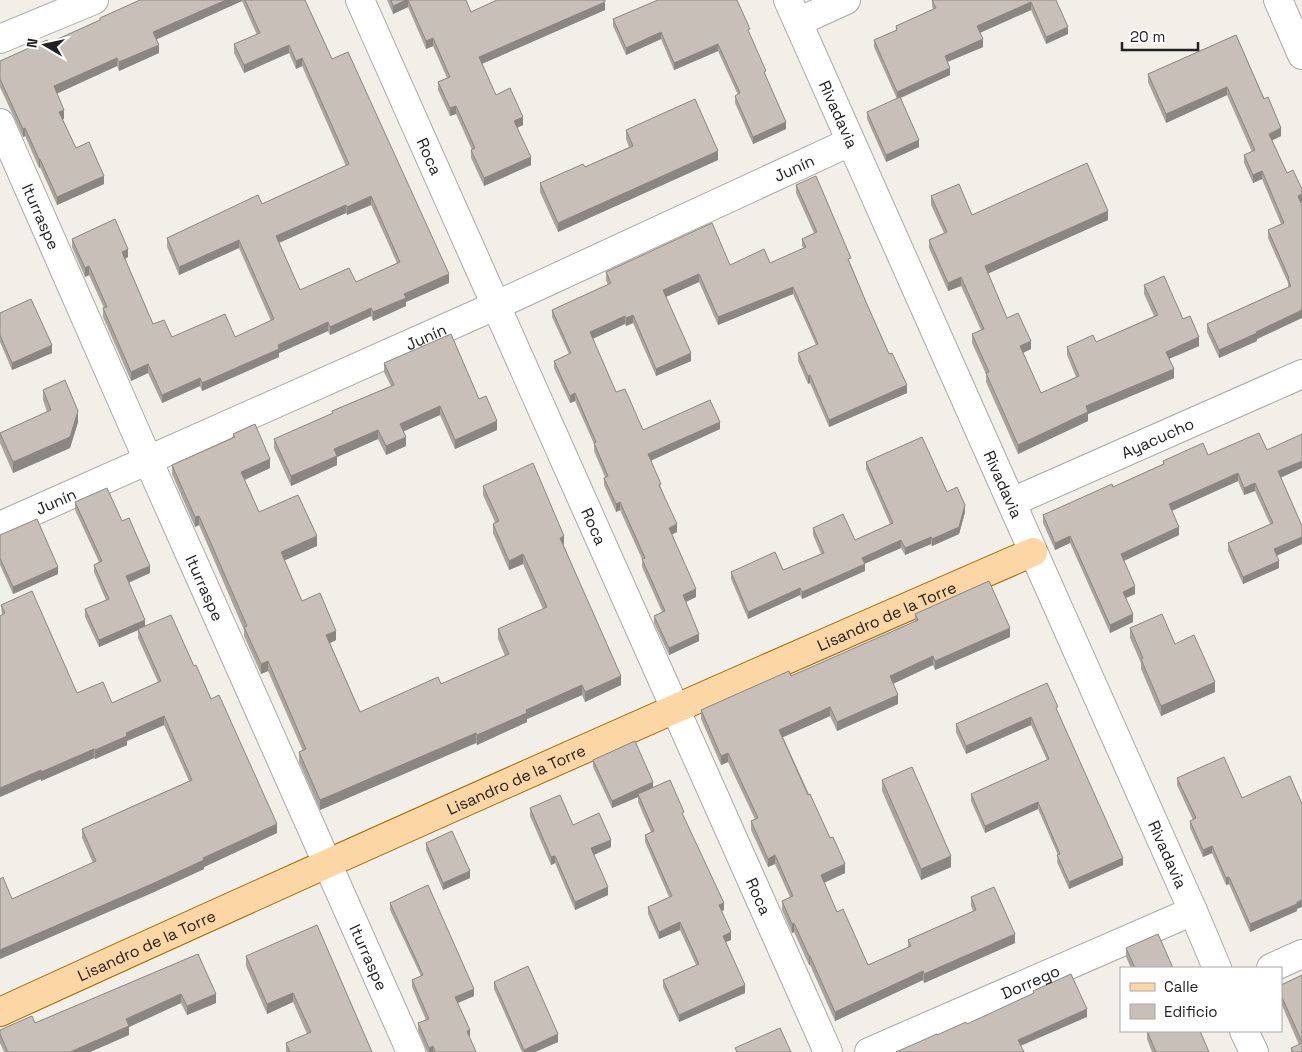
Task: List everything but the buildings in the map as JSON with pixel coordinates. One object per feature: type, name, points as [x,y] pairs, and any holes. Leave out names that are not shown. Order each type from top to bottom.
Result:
[{"type":"main road","name":"Lisandro de la Torre","points":[[0,1012],[327,862],[1034,552]]},
{"type":"street","points":[[0,39],[94,0]]},
{"type":"street","name":"Roca","points":[[360,0],[828,1052]]},
{"type":"street","points":[[793,11],[846,0]]},
{"type":"street","points":[[1278,0],[1302,55]]},
{"type":"street","name":"Rivadavia","points":[[793,11],[1217,967]]},
{"type":"street","name":"Iturraspe","points":[[0,123],[412,1052]]},
{"type":"street","name":"Junín","points":[[0,526],[497,305],[850,142]]},
{"type":"street","name":"Ayacucho","points":[[1012,502],[1302,374]]},
{"type":"street","name":"Dorrego","points":[[869,1052],[1193,911]]},
{"type":"street","points":[[1273,967],[1302,954]]},
{"type":"street","points":[[1244,1032],[1254,1052]]}]
